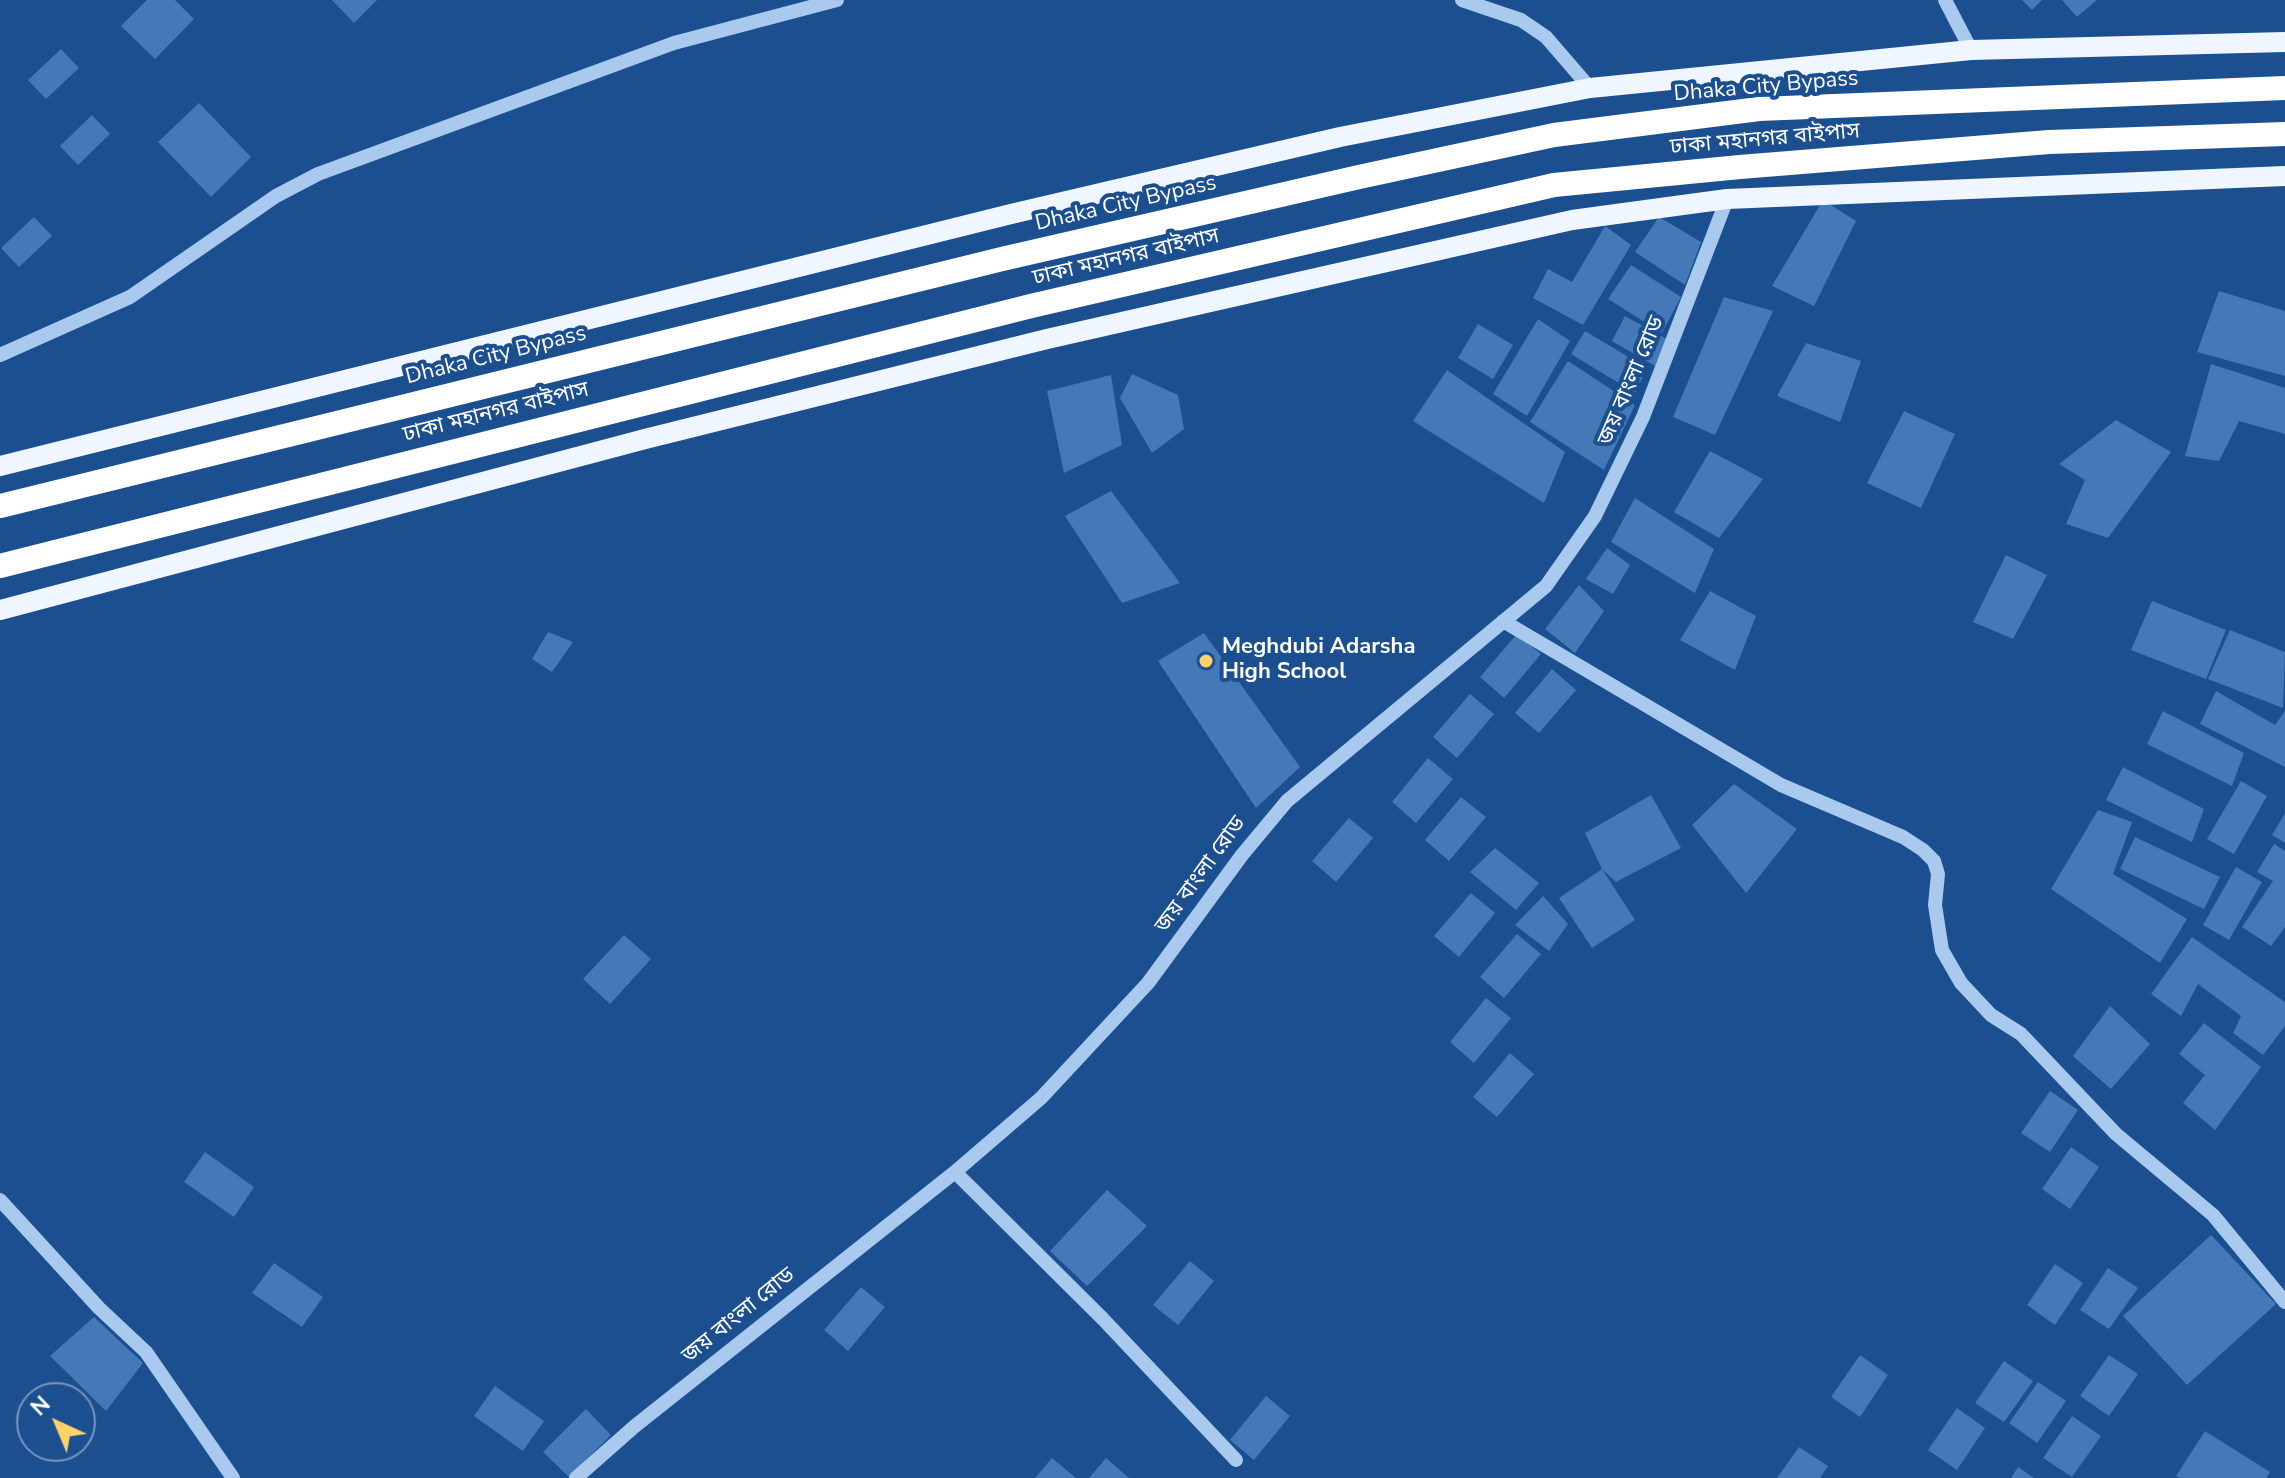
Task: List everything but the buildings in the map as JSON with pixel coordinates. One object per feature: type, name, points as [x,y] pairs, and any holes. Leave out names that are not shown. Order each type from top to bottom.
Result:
[{"type":"highway","name":"Dhaka City Bypass","points":[[0,506],[1002,259],[1554,135],[1759,109],[2285,88]]},
{"type":"highway","name":"ঢাকা মহানগর বাইপাস","points":[[0,566],[1031,306],[1554,185],[2049,142],[2285,134]]},
{"type":"main road","points":[[0,466],[995,218],[1340,137],[1590,88],[1971,50],[2285,42]]},
{"type":"main road","points":[[0,610],[645,439],[1047,339],[1572,220],[1727,199],[2285,176]]},
{"type":"street","points":[[0,355],[130,297],[276,196],[318,174],[674,43],[837,0]]},
{"type":"street","points":[[1462,0],[1521,20],[1546,37],[1590,88]]},
{"type":"street","points":[[1945,0],[1971,50]]},
{"type":"street","name":"জয় বাংলা রোড","points":[[576,1478],[635,1426],[955,1172],[1041,1098],[1107,1030],[1172,952],[1242,855],[1287,801],[1546,586],[1595,516],[1643,417],[1727,199]]},
{"type":"street","points":[[1503,621],[1781,785],[1903,837],[1923,850],[1934,861],[1938,874],[1935,905],[1942,950],[1961,983],[1991,1015],[2021,1034],[2116,1134],[2213,1215],[2285,1302]]},
{"type":"street","points":[[955,1172],[1103,1319],[1236,1460]]},
{"type":"street","points":[[0,1200],[99,1308],[146,1352],[233,1478]]},
{"type":"place","name":"Meghdubi Adarsha High School","points":[[1206,661]]}]
